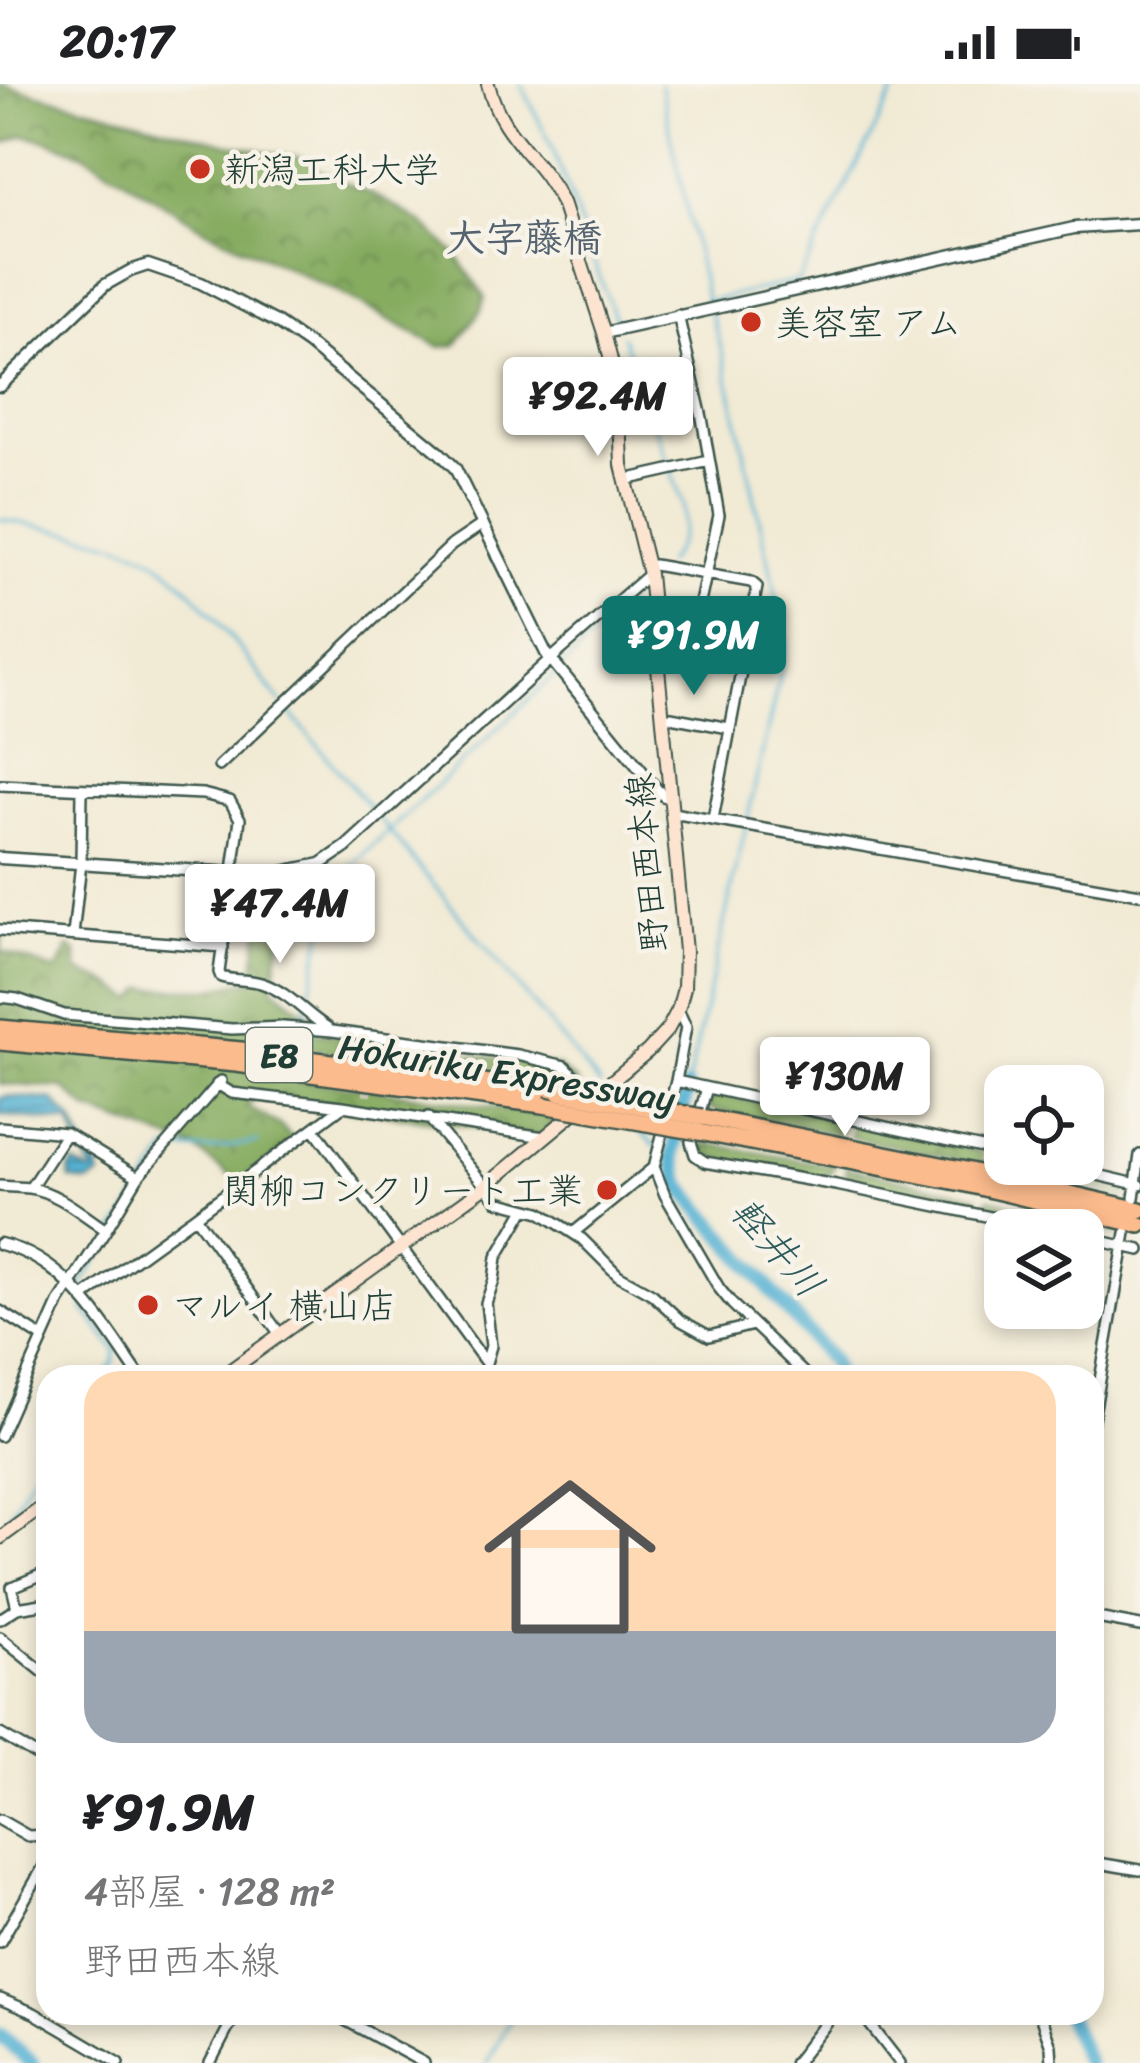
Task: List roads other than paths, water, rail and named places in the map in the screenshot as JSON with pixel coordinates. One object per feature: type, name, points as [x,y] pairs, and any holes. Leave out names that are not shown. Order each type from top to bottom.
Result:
[{"type":"highway","name":"Hokuriku Expressway","points":[[0,1028],[241,1050],[558,1092],[962,1184],[1133,1229]]},
{"type":"highway","name":"Hokuriku Expressway","points":[[0,1042],[236,1064],[701,1124],[1137,1204]]},
{"type":"main road","name":"野田西本線","points":[[488,84],[506,130],[557,192],[614,330],[625,480],[648,570],[672,813],[686,967],[678,1010]]},
{"type":"main road","points":[[237,1365],[486,1186],[648,1052],[678,1010]]},
{"type":"main road","points":[[3,1535],[36,1512]]},
{"type":"street","points":[[614,330],[1074,228],[1140,224]]},
{"type":"street","points":[[0,386],[105,285],[148,265],[201,284],[276,322],[455,469],[514,594],[551,659],[657,790],[670,795]]},
{"type":"street","points":[[678,314],[718,515],[696,621],[749,631]]},
{"type":"street","points":[[625,480],[709,461]]},
{"type":"street","points":[[219,766],[452,545],[483,524]]},
{"type":"street","points":[[0,858],[233,873],[298,871],[321,864],[346,847],[648,570],[704,574],[756,586],[713,819]]},
{"type":"street","points":[[663,718],[729,728]]},
{"type":"street","points":[[0,785],[123,788],[203,794],[230,801],[240,819],[220,977],[260,983],[288,995],[332,1031]]},
{"type":"street","points":[[73,934],[82,789]]},
{"type":"street","points":[[672,813],[1140,894]]},
{"type":"street","points":[[0,930],[223,947]]},
{"type":"street","points":[[0,997],[64,1015],[232,1029],[332,1031],[558,1063],[572,1070],[595,1097]]},
{"type":"street","points":[[678,1010],[686,1027],[683,1082],[655,1160],[665,1195],[719,1288],[795,1365]]},
{"type":"street","points":[[265,1045],[285,1027]]},
{"type":"street","points":[[374,1049],[376,1036]]},
{"type":"street","points":[[683,1082],[984,1148]]},
{"type":"street","points":[[77,1291],[138,1177],[224,1087],[344,1106],[366,1102],[428,1118],[544,1136]]},
{"type":"street","points":[[707,1088],[691,1142],[695,1156],[706,1162],[984,1215]]},
{"type":"street","points":[[0,1436],[60,1301],[190,1220],[344,1106]]},
{"type":"street","points":[[428,1118],[499,1201],[540,1212],[573,1233],[618,1275],[652,1294],[680,1320],[709,1336],[753,1325]]},
{"type":"street","points":[[0,1127],[66,1133],[138,1177]]},
{"type":"street","points":[[315,1130],[486,1363],[491,1346],[486,1303],[497,1257],[526,1209]]},
{"type":"street","points":[[29,1188],[66,1133]]},
{"type":"street","points":[[1137,1204],[1140,1155]]},
{"type":"street","points":[[573,1233],[655,1160]]},
{"type":"street","points":[[1104,1177],[1138,1185]]},
{"type":"street","points":[[0,1186],[29,1188],[62,1201],[106,1231]]},
{"type":"street","points":[[190,1220],[200,1222],[279,1334]]},
{"type":"street","points":[[1103,1365],[1124,1246],[1133,1229]]},
{"type":"street","points":[[1104,1242],[1140,1250]]},
{"type":"street","points":[[0,1244],[28,1252],[77,1291],[131,1365]]},
{"type":"street","points":[[0,1311],[43,1338]]},
{"type":"street","points":[[17,1608],[12,1587],[36,1576]]},
{"type":"street","points":[[0,1619],[17,1608],[36,1605]]},
{"type":"street","points":[[1104,1619],[1140,1626]]},
{"type":"street","points":[[0,1637],[36,1666]]},
{"type":"street","points":[[0,1734],[36,1755]]},
{"type":"street","points":[[0,1820],[36,1837]]},
{"type":"street","points":[[1104,1864],[1140,1870]]},
{"type":"street","points":[[0,1942],[36,1880]]},
{"type":"street","points":[[0,1999],[36,2014]]},
{"type":"street","points":[[54,2025],[119,2063]]},
{"type":"street","points":[[210,2063],[230,2025]]},
{"type":"street","points":[[354,2025],[424,2063]]},
{"type":"street","points":[[795,2063],[825,2025]]},
{"type":"street","points":[[870,2025],[900,2063]]},
{"type":"street","points":[[1043,2025],[1052,2063]]},
{"type":"water","points":[[0,1098],[53,1100],[73,1121],[100,1176],[89,1183],[70,1179],[74,1164],[94,1171],[70,1123],[0,1115]]},
{"type":"waterway","points":[[521,84],[552,147],[618,327]]},
{"type":"waterway","points":[[660,84],[707,303]]},
{"type":"waterway","points":[[708,301],[798,281],[898,84]]},
{"type":"waterway","points":[[687,1088],[787,643],[710,312]]},
{"type":"waterway","points":[[622,336],[683,504],[681,535],[666,563]]},
{"type":"waterway","points":[[0,519],[101,539],[152,558],[204,605],[281,702]]},
{"type":"waterway","points":[[563,667],[644,584]]},
{"type":"waterway","points":[[297,1024],[308,1002],[332,889],[343,874],[556,674]]},
{"type":"waterway","points":[[287,709],[374,813]]},
{"type":"waterway","points":[[380,820],[600,1085]]},
{"type":"waterway","points":[[272,1049],[291,1031]]},
{"type":"waterway","name":"軽井川","points":[[687,1088],[673,1156],[681,1186],[833,1365]]},
{"type":"waterway","points":[[637,1128],[656,1147]]},
{"type":"waterway","points":[[78,1290],[168,1150],[210,1150],[258,1142]]},
{"type":"waterway","points":[[83,1307],[116,1351],[112,1365]]},
{"type":"waterway","points":[[3,1528],[36,1467]]},
{"type":"waterway","points":[[487,2063],[508,2025]]},
{"type":"waterway","name":"軽井川","points":[[1071,2025],[1087,2063]]},
{"type":"waterway","points":[[0,2035],[32,2063]]},
{"type":"tunnel","points":[[367,1096],[373,1049]]},
{"type":"place","name":"新潟工科大学","points":[[200,169]]},
{"type":"place","name":"美容室 アム","points":[[751,322]]},
{"type":"place","name":"関柳コンクリート工業","points":[[607,1190]]},
{"type":"place","name":"マルイ 横山店","points":[[148,1305]]},
{"type":"district","name":"大字藤橋","points":[[524,237]]}]
